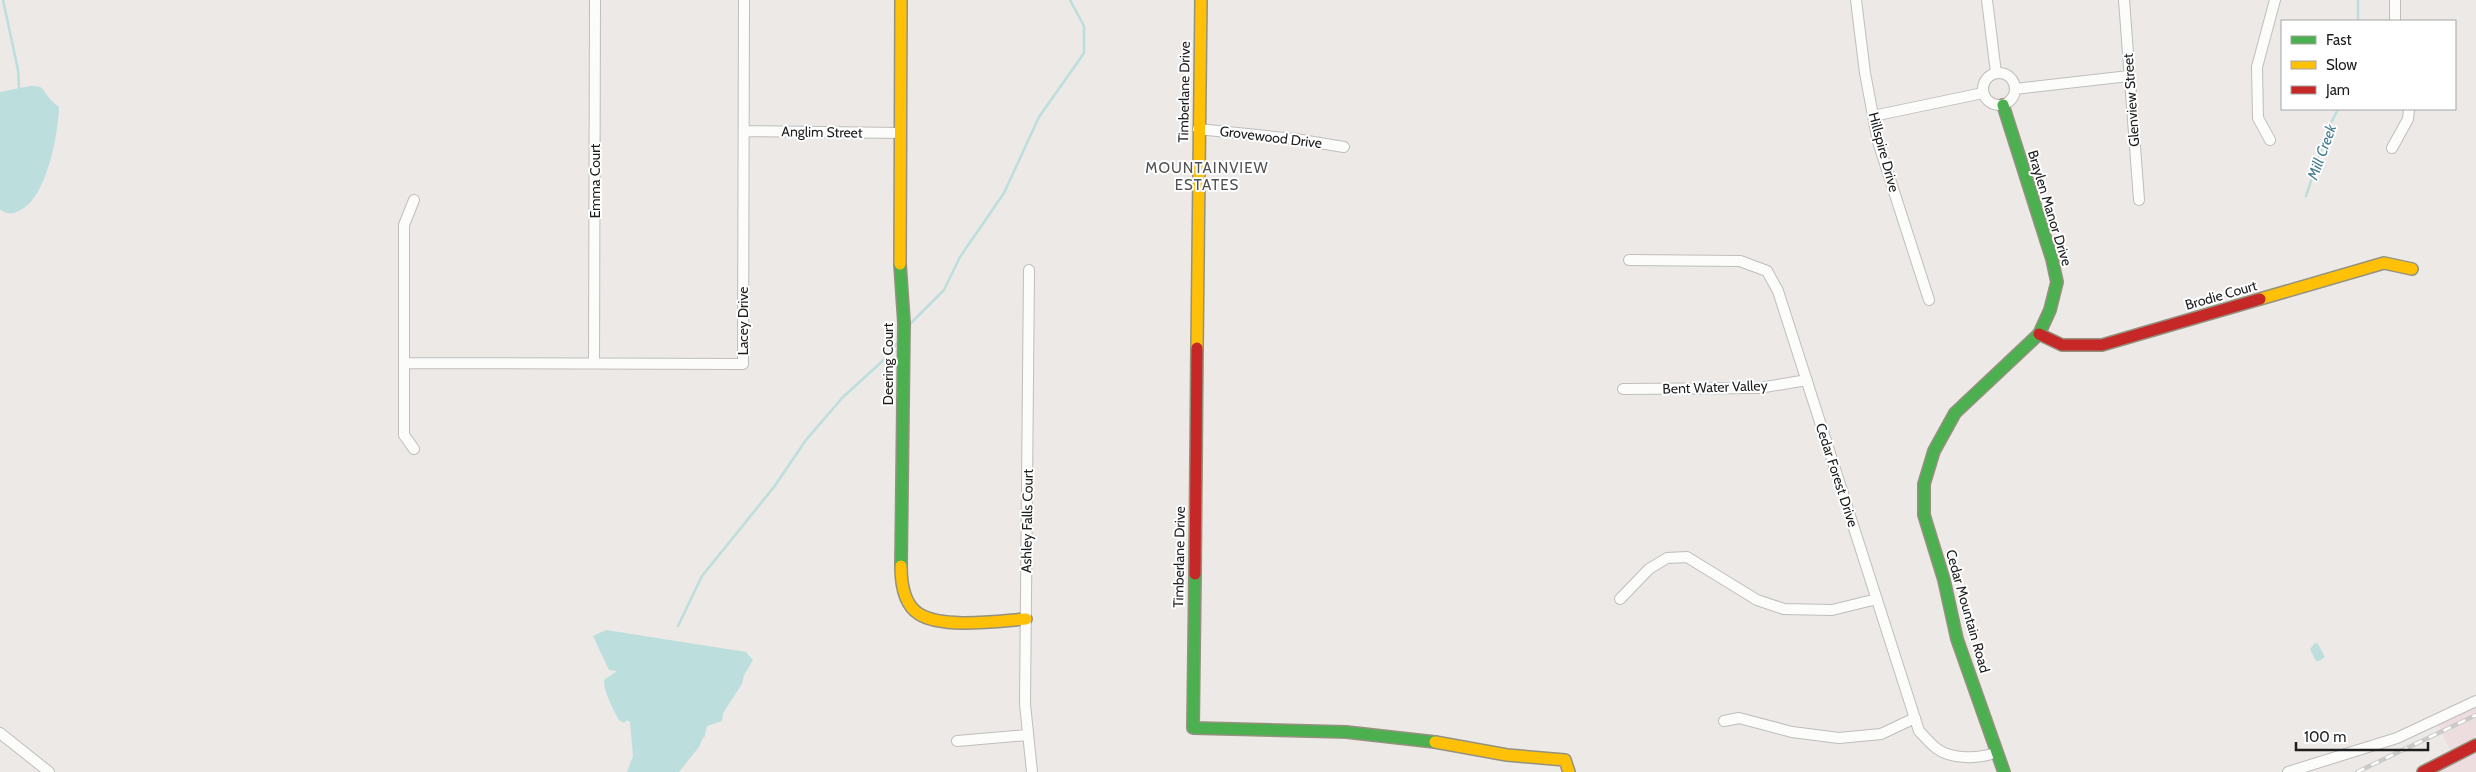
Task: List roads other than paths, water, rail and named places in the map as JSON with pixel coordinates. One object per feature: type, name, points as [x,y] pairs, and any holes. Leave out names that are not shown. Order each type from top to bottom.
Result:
[{"type":"street","name":"Emma Court","points":[[594,363],[595,0]]},
{"type":"street","name":"Lacey Drive","points":[[404,363],[743,364],[744,0]]},
{"type":"street","name":"Deering Court","points":[[901,0],[900,280],[904,323],[901,580],[904,597],[918,614],[935,621],[1026,619]]},
{"type":"street","name":"Timberlane Drive","points":[[1201,0],[1198,129],[1198,392],[1193,728],[1346,732],[1391,736],[1498,754],[1565,760],[1569,772]]},
{"type":"street","name":"Hillspire Drive","points":[[1856,0],[1865,73],[1878,142],[1929,300]]},
{"type":"street","points":[[1987,0],[1996,73]]},
{"type":"street","name":"Glenview Street","points":[[2124,0],[2139,200]]},
{"type":"street","points":[[2270,140],[2258,118],[2257,66],[2275,0]]},
{"type":"street","points":[[2394,0],[2395,20]]},
{"type":"street","points":[[1996,73],[2010,76],[2015,89],[2012,99],[2003,104],[1988,101],[1983,93],[1984,82],[1991,74],[1996,73]]},
{"type":"street","points":[[2015,89],[2129,76]]},
{"type":"street","points":[[1873,116],[1983,93]]},
{"type":"street","name":"Braylen Manor Drive","points":[[1924,515],[1924,484],[1934,451],[1955,413],[2039,334],[2050,310],[2056,282],[2052,259],[2003,104]]},
{"type":"street","points":[[2392,148],[2408,119],[2408,110]]},
{"type":"street","name":"Grovewood Drive","points":[[1198,129],[1295,138],[1344,147]]},
{"type":"street","name":"Anglim Street","points":[[744,131],[901,133]]},
{"type":"street","points":[[414,200],[404,225],[404,435],[414,448]]},
{"type":"street","name":"Cedar Forest Drive","points":[[1629,260],[1740,261],[1767,271],[1778,291],[1919,731],[1938,749],[1960,757],[1987,756],[1997,752]]},
{"type":"street","name":"Brodie Court","points":[[2039,334],[2054,344],[2077,347],[2102,344],[2384,263],[2412,269]]},
{"type":"street","name":"Ashley Falls Court","points":[[1029,270],[1025,704],[1032,772]]},
{"type":"street","name":"Bent Water Valley","points":[[1622,389],[1759,388],[1806,380]]},
{"type":"street","name":"Cedar Mountain Road","points":[[1924,515],[1944,580],[1957,639],[2004,772]]},
{"type":"street","points":[[1620,599],[1649,570],[1667,558],[1687,557],[1757,600],[1784,609],[1832,610],[1877,599]]},
{"type":"street","points":[[2288,772],[2397,738],[2476,701]]},
{"type":"street","points":[[1724,721],[1739,718],[1792,732],[1838,738],[1881,734],[1915,718]]},
{"type":"street","points":[[0,733],[49,772]]},
{"type":"street","points":[[957,741],[1028,734]]},
{"type":"street","points":[[2423,772],[2476,746]]},
{"type":"water","points":[[30,86],[41,87],[59,107],[56,133],[49,164],[38,192],[30,203],[21,210],[8,213],[0,209],[0,92]]},
{"type":"water","points":[[606,630],[746,652],[753,660],[744,675],[742,684],[723,713],[722,721],[707,726],[704,739],[703,737],[699,747],[679,772],[627,772],[633,756],[630,722],[627,720],[624,723],[619,720],[609,701],[604,680],[617,671],[609,670],[593,636]]},
{"type":"water","points":[[2315,643],[2318,644],[2325,657],[2319,661],[2316,661],[2310,649]]},
{"type":"waterway","points":[[3,0],[18,70],[19,88]]},
{"type":"waterway","points":[[910,324],[944,290],[960,257],[1004,193],[1039,117],[1084,53],[1084,26],[1070,0]]},
{"type":"waterway","name":"Mill Creek","points":[[2358,0],[2358,20]]},
{"type":"waterway","name":"Mill Creek","points":[[2306,196],[2328,129],[2338,110]]},
{"type":"waterway","points":[[678,626],[702,576],[774,487],[806,440],[843,397],[887,357],[897,343]]},
{"type":"railway","points":[[2357,772],[2476,715]]},
{"type":"district","name":"MOUNTAINVIEW ESTATES","points":[[1207,176]]}]
